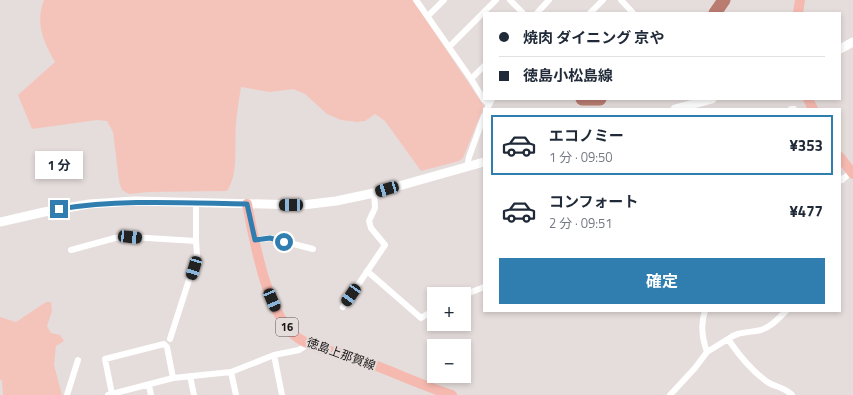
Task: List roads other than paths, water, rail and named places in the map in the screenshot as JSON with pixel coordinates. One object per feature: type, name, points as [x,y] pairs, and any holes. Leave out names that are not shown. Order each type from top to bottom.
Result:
[{"type":"main road","points":[[798,12],[800,0]]},
{"type":"main road","points":[[841,48],[853,42]]},
{"type":"main road","points":[[679,108],[708,100]]},
{"type":"main road","points":[[841,158],[852,173]]},
{"type":"main road","points":[[0,222],[89,204],[135,201],[303,205],[374,193],[483,162]]},
{"type":"main road","name":"徳島上那賀線","points":[[247,204],[255,240],[277,312],[292,333],[308,344],[358,359],[452,395]]},
{"type":"street","points":[[416,0],[450,47],[483,98]]},
{"type":"street","points":[[428,16],[444,0]]},
{"type":"street","points":[[484,12],[496,0]]},
{"type":"street","points":[[510,0],[522,12]]},
{"type":"street","points":[[537,12],[549,0]]},
{"type":"street","points":[[591,12],[603,0]]},
{"type":"street","points":[[621,0],[632,12]]},
{"type":"street","points":[[450,47],[483,13]]},
{"type":"street","points":[[471,79],[483,67]]},
{"type":"street","points":[[467,167],[469,157],[483,119]]},
{"type":"street","points":[[841,179],[842,180],[852,173]]},
{"type":"street","points":[[343,307],[385,245],[371,228],[369,221],[375,208],[374,193]]},
{"type":"street","points":[[170,339],[197,255],[196,203]]},
{"type":"street","points":[[71,250],[115,238],[130,237],[196,241]]},
{"type":"street","points":[[255,240],[270,238],[313,249]]},
{"type":"street","points":[[367,271],[421,318],[427,314]]},
{"type":"street","points":[[471,292],[483,287]]},
{"type":"street","points":[[705,312],[702,321],[702,331],[706,352]]},
{"type":"street","points":[[670,395],[695,368],[706,352],[740,333],[765,328],[772,325],[785,312]]},
{"type":"street","points":[[728,340],[738,353],[766,381],[784,388],[792,395]]},
{"type":"street","points":[[173,378],[167,347],[164,344],[105,358],[110,394],[173,378],[204,376],[231,372],[274,355],[299,350],[308,344]]},
{"type":"street","points":[[274,355],[282,395]]},
{"type":"street","points":[[67,395],[78,360]]},
{"type":"street","points":[[231,372],[236,395]]},
{"type":"street","points":[[190,376],[194,395]]},
{"type":"street","points":[[148,384],[151,395]]},
{"type":"waterway","points":[[716,12],[724,0]]}]
